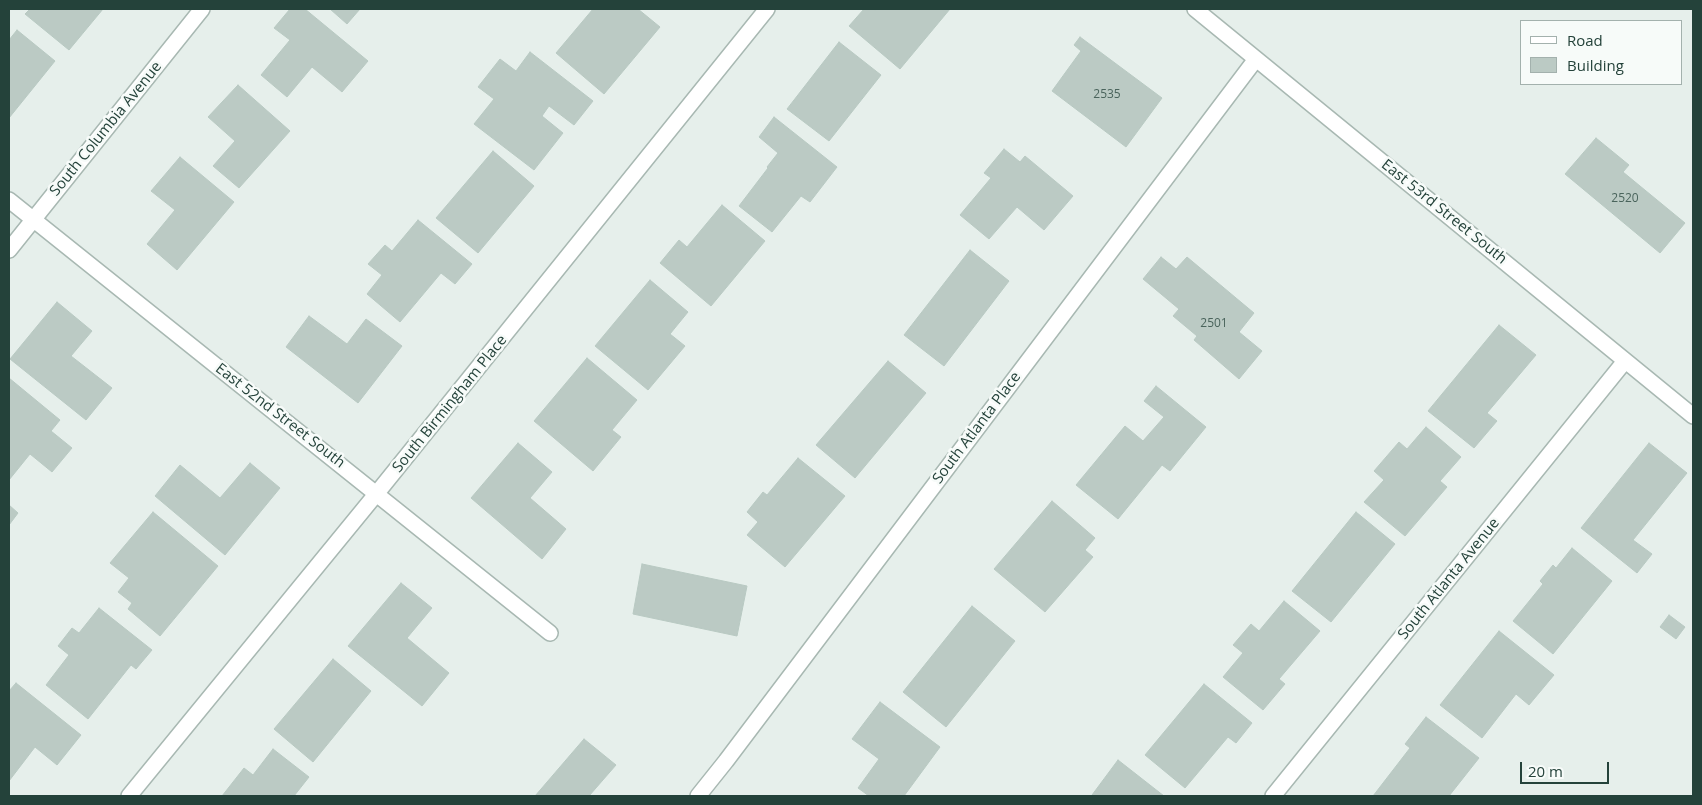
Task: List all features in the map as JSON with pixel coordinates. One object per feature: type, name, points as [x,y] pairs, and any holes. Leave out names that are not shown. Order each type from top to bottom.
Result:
[{"type":"street","name":"South Columbia Avenue","points":[[9,250],[202,9]]},
{"type":"street","name":"South Birmingham Place","points":[[129,796],[377,493],[767,9]]},
{"type":"street","name":"East 53rd Street South","points":[[1195,9],[1693,416]]},
{"type":"street","name":"South Atlanta Place","points":[[698,796],[732,754],[1256,59]]},
{"type":"street","name":"East 52nd Street South","points":[[9,200],[550,633]]},
{"type":"street","name":"South Atlanta Avenue","points":[[1274,796],[1625,361]]},
{"type":"building","points":[[30,9],[103,9],[69,50],[25,14]]},
{"type":"building","points":[[290,9],[305,9],[368,61],[342,92],[312,67],[287,97],[261,75],[290,40],[274,28]]},
{"type":"building","points":[[330,9],[360,9],[347,24]]},
{"type":"building","points":[[593,9],[638,9],[660,27],[604,94],[556,53]]},
{"type":"building","points":[[864,9],[950,9],[900,69],[849,26]]},
{"type":"building","points":[[17,30],[55,61],[9,118],[9,40]]},
{"type":"building","points":[[1080,37],[1162,98],[1126,147],[1052,91],[1081,51],[1074,45]]},
{"type":"building","points":[[839,42],[881,75],[829,141],[787,109]]},
{"type":"building","points":[[530,52],[593,101],[574,125],[549,106],[542,116],[563,133],[534,170],[474,124],[494,99],[478,87],[500,59],[516,71]]},
{"type":"building","points":[[238,85],[290,131],[239,188],[213,166],[235,141],[208,117]]},
{"type":"building","points":[[774,117],[837,167],[810,202],[801,196],[772,232],[739,206],[778,153],[759,137]]},
{"type":"building","points":[[1596,138],[1629,165],[1623,172],[1685,223],[1660,253],[1565,174]]},
{"type":"building","points":[[1004,149],[1020,162],[1025,156],[1073,196],[1044,230],[1017,207],[989,239],[960,215],[991,178],[984,173]]},
{"type":"building","points":[[493,151],[534,186],[478,253],[436,218]]},
{"type":"building","points":[[180,157],[234,202],[177,270],[147,244],[175,210],[151,191]]},
{"type":"building","points":[[722,205],[765,241],[711,306],[660,263],[679,240],[687,247]]},
{"type":"building","points":[[418,220],[472,264],[455,284],[441,273],[400,322],[367,294],[382,275],[368,264],[385,245],[392,251]]},
{"type":"building","points":[[970,250],[1009,281],[944,366],[904,335]]},
{"type":"building","points":[[1161,257],[1176,269],[1187,257],[1254,313],[1239,332],[1262,351],[1239,379],[1194,340],[1197,336],[1173,316],[1179,309],[1143,279]]},
{"type":"building","points":[[650,280],[688,312],[670,334],[685,346],[648,390],[595,346]]},
{"type":"building","points":[[57,302],[92,331],[71,356],[112,388],[86,420],[10,359]]},
{"type":"building","points":[[309,316],[347,344],[366,319],[402,346],[358,403],[286,347]]},
{"type":"building","points":[[1499,325],[1536,355],[1487,413],[1497,421],[1474,448],[1428,411]]},
{"type":"building","points":[[587,358],[637,400],[612,430],[621,437],[593,471],[534,421]]},
{"type":"building","points":[[888,361],[926,393],[855,478],[816,445]]},
{"type":"building","points":[[9,378],[60,420],[51,431],[72,448],[52,472],[30,454],[9,480]]},
{"type":"building","points":[[1156,386],[1206,427],[1170,471],[1162,465],[1118,519],[1076,485],[1125,426],[1143,441],[1164,417],[1144,401]]},
{"type":"building","points":[[1426,427],[1461,457],[1440,481],[1447,487],[1405,536],[1364,502],[1384,480],[1374,471],[1399,442],[1407,449]]},
{"type":"building","points":[[518,443],[552,472],[530,498],[566,529],[542,559],[471,498]]},
{"type":"building","points":[[1649,443],[1687,473],[1633,540],[1652,554],[1637,573],[1581,528]]},
{"type":"building","points":[[798,458],[845,496],[785,567],[747,535],[758,522],[747,512],[763,492],[767,495]]},
{"type":"building","points":[[250,463],[280,488],[225,555],[155,496],[180,465],[220,498]]},
{"type":"building","points":[[1052,501],[1095,538],[1085,550],[1093,557],[1045,612],[994,569]]},
{"type":"building","points":[[9,505],[18,513],[9,525]]},
{"type":"building","points":[[153,512],[218,566],[160,636],[128,609],[132,603],[118,592],[129,578],[110,563]]},
{"type":"building","points":[[1356,512],[1395,544],[1331,622],[1292,591]]},
{"type":"building","points":[[1572,548],[1612,581],[1553,654],[1513,621],[1543,584],[1540,581],[1553,565],[1556,568]]},
{"type":"building","points":[[642,564],[747,586],[737,636],[633,614]]},
{"type":"building","points":[[401,583],[432,608],[407,638],[449,673],[422,706],[348,646]]},
{"type":"building","points":[[1284,601],[1320,631],[1279,679],[1285,684],[1263,710],[1223,677],[1243,653],[1233,645],[1251,624],[1259,631]]},
{"type":"building","points":[[972,606],[1015,641],[946,727],[903,692]]},
{"type":"building","points":[[99,608],[152,650],[136,669],[131,665],[88,719],[46,685],[69,655],[58,646],[72,628],[79,633]]},
{"type":"building","points":[[1669,615],[1685,627],[1676,639],[1660,627]]},
{"type":"building","points":[[1499,631],[1554,675],[1529,705],[1516,694],[1482,738],[1440,705]]},
{"type":"building","points":[[333,659],[371,691],[313,762],[274,729]]},
{"type":"building","points":[[16,683],[81,735],[57,765],[35,747],[9,781],[9,691]]},
{"type":"building","points":[[1204,684],[1252,723],[1236,743],[1228,737],[1185,788],[1145,755]]},
{"type":"building","points":[[880,702],[940,747],[904,796],[869,796],[858,788],[879,759],[852,739]]},
{"type":"building","points":[[1426,717],[1479,758],[1449,796],[1373,796],[1410,748],[1405,744]]},
{"type":"building","points":[[584,739],[616,765],[589,796],[535,796]]},
{"type":"building","points":[[273,749],[309,777],[294,796],[222,796],[244,768],[253,775]]},
{"type":"building","points":[[1118,760],[1164,796],[1092,795]]}]
